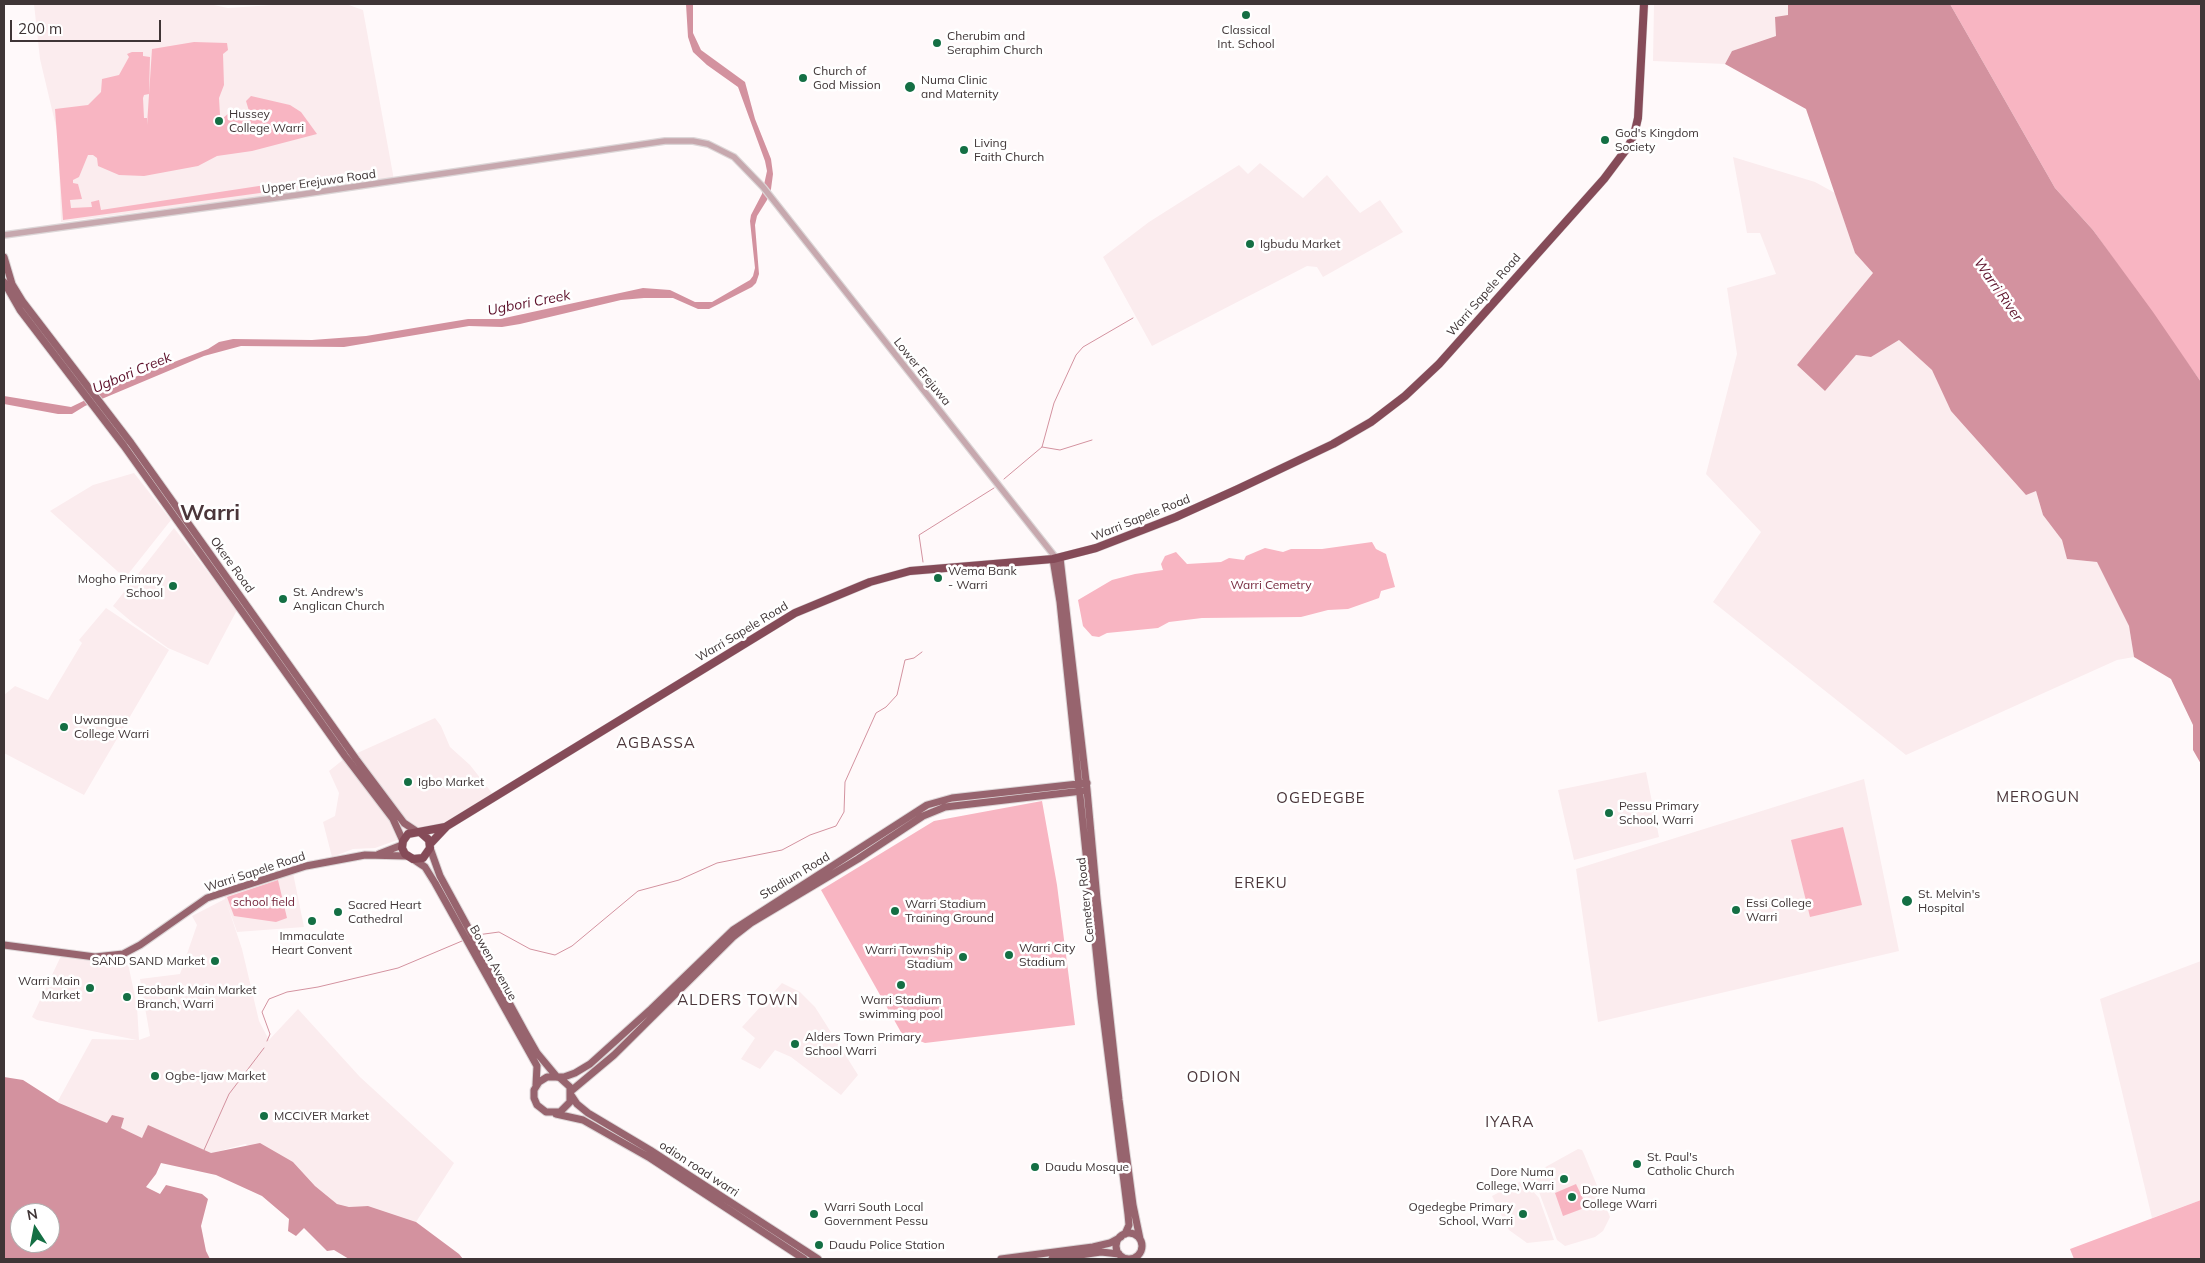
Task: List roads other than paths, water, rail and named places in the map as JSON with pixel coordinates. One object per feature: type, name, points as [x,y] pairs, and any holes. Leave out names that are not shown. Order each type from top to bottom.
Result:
[{"type":"highway","name":"Warri Sapele Road","points":[[430,846],[447,826],[795,613],[870,582],[910,572],[1056,558],[1096,548],[1176,517],[1333,444],[1371,422],[1425,378],[1604,179],[1628,147],[1634,135],[1638,118],[1644,4]]},
{"type":"highway","name":"Warri Sapele Road","points":[[418,832],[447,826]]},
{"type":"highway","points":[[418,832],[427,836],[430,846],[425,856],[410,857],[403,843],[408,834],[418,832]]},
{"type":"main road","name":"Okere Road","points":[[4,258],[12,284],[89,394],[92,405],[344,756],[393,819],[403,843]]},
{"type":"main road","name":"Okere Road","points":[[4,282],[20,310],[89,394],[101,403],[404,823],[418,832]]},
{"type":"main road","name":"Cemetery Road","points":[[1056,558],[1119,1100],[1133,1206],[1140,1239]]},
{"type":"main road","name":"Cemetery Road","points":[[1083,787],[1101,998],[1129,1225],[1123,1236]]},
{"type":"main road","name":"Stadium Road","points":[[559,1077],[582,1070],[612,1045],[746,919],[843,860],[927,805],[952,798],[1083,787]]},
{"type":"main road","name":"Stadium Road","points":[[571,1093],[614,1055],[722,946],[745,928],[858,859],[923,816],[945,807],[1083,787]]},
{"type":"main road","points":[[379,854],[403,843]]},
{"type":"main road","name":"Bowen Avenue","points":[[430,846],[440,876],[525,1032],[537,1053],[559,1077]]},
{"type":"main road","points":[[379,854],[410,857]]},
{"type":"main road","name":"Warri Sapele Road","points":[[4,945],[95,957],[123,954],[140,945],[207,898],[306,866],[379,854]]},
{"type":"main road","name":"Bowen Avenue","points":[[410,857],[424,868],[432,878],[537,1066],[536,1086]]},
{"type":"main road","points":[[547,1077],[559,1077],[567,1083],[571,1093],[566,1108],[553,1113],[543,1111],[537,1105],[534,1094],[536,1086],[547,1077]]},
{"type":"main road","name":"odion road warri","points":[[571,1093],[577,1104],[588,1113],[650,1150],[818,1259]]},
{"type":"main road","name":"odion road warri","points":[[553,1113],[583,1120],[650,1158],[804,1259]]},
{"type":"main road","points":[[1000,1259],[1093,1248],[1133,1234],[1140,1239],[1142,1250],[1137,1257],[1129,1259],[1119,1254],[1101,1252],[1052,1259]]},
{"type":"main road","points":[[1119,1254],[1117,1247],[1123,1236]]},
{"type":"street","name":"Upper Erejuwa Road","points":[[4,235],[297,196],[679,140],[708,144],[734,157],[763,186]]},
{"type":"street","name":"Lower Erejuwa","points":[[763,186],[1056,558]]},
{"type":"water","points":[[686,4],[693,4],[693,33],[701,50],[745,82],[755,119],[771,159],[773,174],[771,189],[767,200],[757,216],[755,225],[759,274],[756,283],[752,287],[709,309],[698,309],[673,298],[644,298],[621,300],[502,327],[469,326],[344,347],[241,346],[204,356],[85,406],[72,414],[58,414],[4,404],[4,396],[71,407],[127,380],[208,349],[219,342],[233,339],[312,340],[366,336],[468,319],[500,319],[643,288],[670,290],[695,302],[712,302],[750,280],[755,268],[750,221],[751,215],[762,194],[767,171],[765,161],[738,87],[707,65],[693,52],[688,37]]},
{"type":"water","name":"Warri River","points":[[1788,4],[1950,4],[2055,188],[2093,230],[2201,382],[2201,764],[2193,750],[2193,725],[2171,679],[2134,657],[2129,626],[2097,562],[2067,559],[2062,540],[2043,515],[2036,491],[2026,495],[1951,411],[1932,370],[1899,340],[1871,357],[1856,355],[1825,391],[1797,365],[1873,273],[1855,253],[1806,109],[1725,64],[1732,51],[1776,36],[1775,17],[1788,15]]},
{"type":"water","points":[[4,1077],[23,1080],[59,1103],[107,1123],[112,1115],[124,1118],[121,1128],[142,1138],[148,1125],[211,1153],[260,1143],[293,1162],[315,1186],[337,1204],[349,1207],[368,1206],[416,1222],[463,1259],[349,1259],[334,1250],[327,1251],[304,1228],[296,1236],[288,1231],[289,1219],[262,1196],[216,1175],[161,1163],[156,1174],[146,1187],[160,1194],[166,1185],[202,1194],[208,1199],[201,1226],[206,1251],[210,1259],[4,1259]]},
{"type":"waterway","points":[[1004,479],[1042,447],[1054,403],[1076,355],[1083,347],[1133,318]]},
{"type":"waterway","points":[[1042,447],[1060,450],[1092,440]]},
{"type":"waterway","points":[[923,562],[919,535],[994,488]]},
{"type":"waterway","points":[[477,935],[499,932],[530,949],[555,955],[572,946],[638,891],[679,880],[717,863],[782,850],[810,835],[836,826],[844,812],[845,782],[876,713],[886,707],[897,695],[905,660],[914,658],[922,652]]},
{"type":"waterway","points":[[267,1041],[270,1034],[262,1012],[269,999],[287,992],[318,987],[398,968],[462,941]]},
{"type":"waterway","points":[[204,1150],[229,1094],[264,1048]]},
{"type":"place","name":"Classical Int. School","points":[[1246,15]]},
{"type":"place","name":"Cherubim and Seraphim Church","points":[[937,43]]},
{"type":"place","name":"Church of God Mission","points":[[803,78]]},
{"type":"place","name":"Numa Clinic and Maternity","points":[[910,87]]},
{"type":"place","name":"Hussey College Warri","points":[[219,121]]},
{"type":"place","name":"God's Kingdom Society","points":[[1605,140]]},
{"type":"place","name":"Living Faith Church","points":[[964,150]]},
{"type":"place","name":"Igbudu Market","points":[[1250,244]]},
{"type":"place","name":"Wema Bank - Warri","points":[[938,578]]},
{"type":"place","name":"Mogho Primary School","points":[[173,586]]},
{"type":"place","name":"St. Andrew's Anglican Church","points":[[283,599]]},
{"type":"place","name":"Uwangue College Warri","points":[[64,727]]},
{"type":"place","name":"Igbo Market","points":[[408,782]]},
{"type":"place","name":"Pessu Primary School, Warri","points":[[1609,813]]},
{"type":"place","name":"St. Melvin's Hospital","points":[[1907,901]]},
{"type":"place","name":"Essi College Warri","points":[[1736,910]]},
{"type":"place","name":"Warri Stadium Training Ground","points":[[895,911]]},
{"type":"place","name":"Sacred Heart Cathedral","points":[[338,912]]},
{"type":"place","name":"Immaculate Heart Convent","points":[[312,921]]},
{"type":"place","name":"Warri City Stadium","points":[[1009,955]]},
{"type":"place","name":"Warri Township Stadium","points":[[963,957]]},
{"type":"place","name":"SAND SAND Market","points":[[215,961]]},
{"type":"place","name":"Warri Stadium swimming pool","points":[[901,985]]},
{"type":"place","name":"Warri Main Market","points":[[90,988]]},
{"type":"place","name":"Ecobank Main Market Branch, Warri","points":[[127,997]]},
{"type":"place","name":"Alders Town Primary School Warri","points":[[795,1044]]},
{"type":"place","name":"Ogbe-Ijaw Market","points":[[155,1076]]},
{"type":"place","name":"MCCIVER Market","points":[[264,1116]]},
{"type":"place","name":"St. Paul's Catholic Church","points":[[1637,1164]]},
{"type":"place","name":"Daudu Mosque","points":[[1035,1167]]},
{"type":"place","name":"Dore Numa College, Warri","points":[[1564,1179]]},
{"type":"place","name":"Dore Numa College Warri","points":[[1572,1197]]},
{"type":"place","name":"Warri South Local Government Pessu","points":[[814,1214]]},
{"type":"place","name":"Ogedegbe Primary School, Warri","points":[[1523,1214]]},
{"type":"place","name":"Daudu Police Station","points":[[819,1245]]},
{"type":"district","name":"Warri","points":[[210,513]]},
{"type":"district","name":"AGBASSA","points":[[656,743]]},
{"type":"district","name":"MEROGUN","points":[[2038,797]]},
{"type":"district","name":"OGEDEGBE","points":[[1321,798]]},
{"type":"district","name":"EREKU","points":[[1261,883]]},
{"type":"district","name":"ALDERS TOWN","points":[[738,1000]]},
{"type":"district","name":"ODION","points":[[1214,1077]]},
{"type":"district","name":"IYARA","points":[[1510,1122]]},
{"type":"water label","name":"Ugbori Creek","points":[[529,303]]},
{"type":"water label","name":"Ugbori Creek","points":[[132,373]]},
{"type":"park label","name":"Warri Cemetry","points":[[1271,585]]},
{"type":"park label","name":"school field","points":[[264,902]]}]
